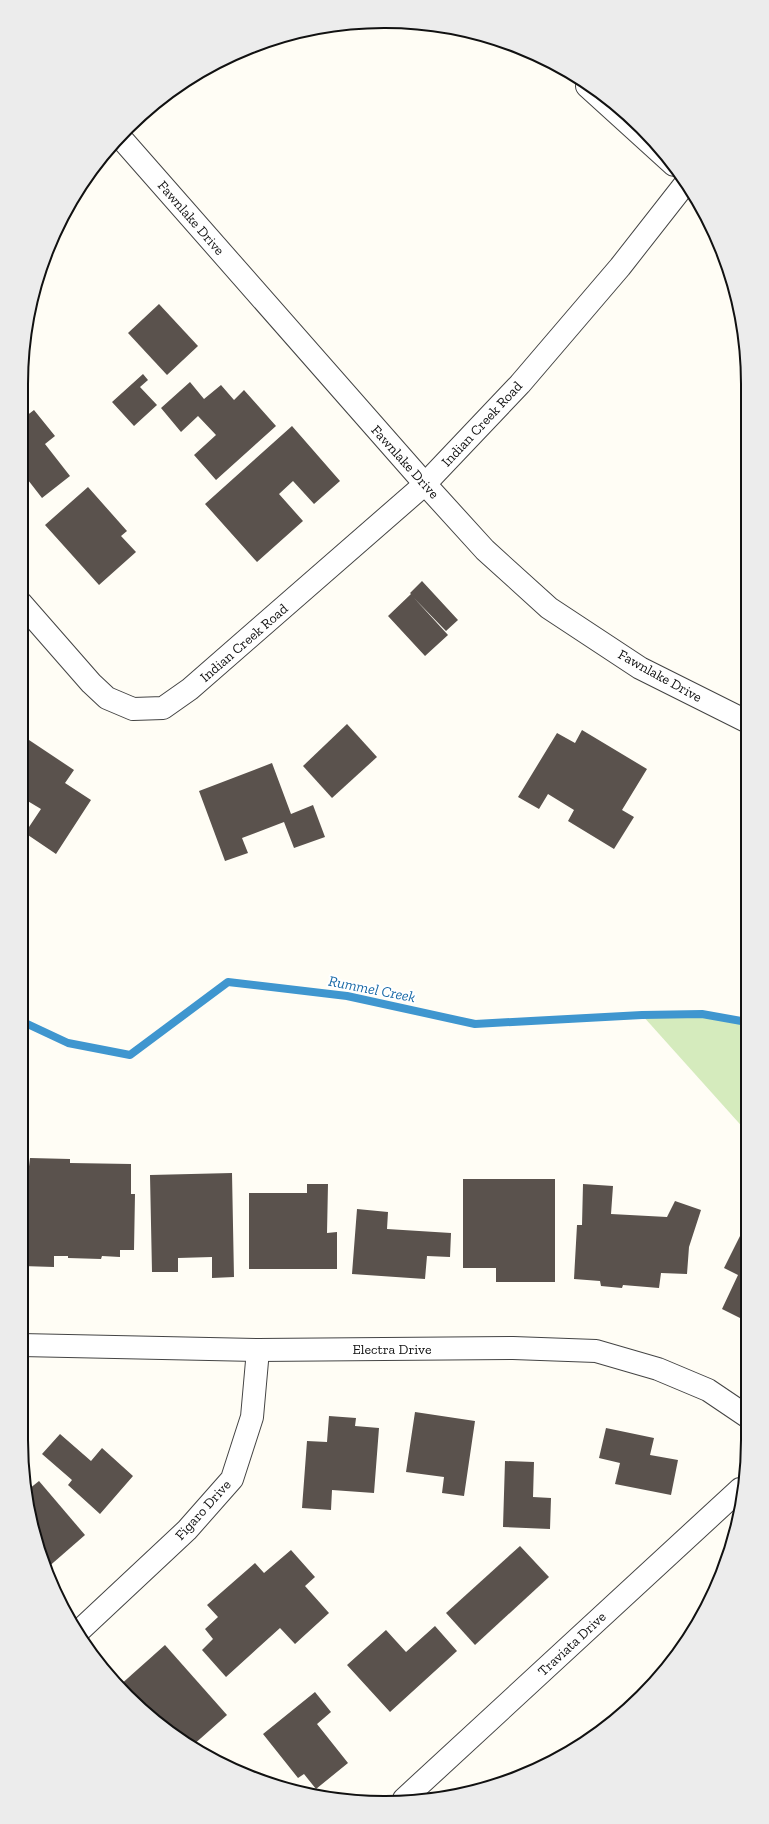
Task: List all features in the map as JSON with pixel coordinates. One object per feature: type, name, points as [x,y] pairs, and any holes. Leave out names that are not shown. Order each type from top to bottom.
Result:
[{"type":"street","name":"Fawnlake Drive","points":[[124,141],[425,484],[485,550],[549,608],[640,668],[741,718]]},
{"type":"street","name":"Indian Creek Road","points":[[28,611],[91,683],[107,698],[133,709],[163,708],[190,689],[425,484],[520,384],[620,266],[682,188]]},
{"type":"street","name":"Electra Drive","points":[[28,1345],[258,1350],[513,1348],[596,1351],[658,1369],[708,1390],[741,1412]]},
{"type":"street","name":"Figaro Drive","points":[[82,1628],[187,1530],[232,1479],[252,1417],[258,1350]]},
{"type":"street","name":"Traviata Drive","points":[[408,1795],[737,1492]]},
{"type":"green space","points":[[702,1014],[741,1021],[741,1125],[642,1015]]},
{"type":"building","points":[[159,304],[198,346],[167,375],[128,333]]},
{"type":"building","points":[[143,374],[148,380],[140,387],[157,405],[134,426],[112,402]]},
{"type":"building","points":[[190,382],[204,399],[221,385],[234,400],[244,390],[276,426],[216,480],[194,455],[216,435],[198,416],[181,432],[161,408]]},
{"type":"building","points":[[34,410],[55,436],[45,444],[70,476],[42,498],[28,480],[28,415]]},
{"type":"building","points":[[292,426],[340,481],[314,504],[293,481],[279,494],[303,521],[257,562],[205,504]]},
{"type":"building","points":[[88,487],[127,531],[121,536],[136,552],[99,585],[45,525]]},
{"type":"building","points":[[422,581],[458,620],[446,631],[414,598],[448,635],[425,656],[388,616]]},
{"type":"building","points":[[347,724],[377,757],[332,798],[303,766]]},
{"type":"building","points":[[582,730],[647,769],[622,810],[634,817],[614,849],[568,821],[574,810],[548,794],[539,809],[518,797],[557,733],[575,743]]},
{"type":"building","points":[[28,739],[74,770],[65,783],[91,800],[56,854],[28,835],[28,828],[41,809],[28,801]]},
{"type":"building","points":[[272,763],[291,814],[313,805],[325,837],[294,848],[284,822],[242,838],[248,853],[225,861],[199,791]]},
{"type":"building","points":[[30,1158],[70,1159],[70,1163],[131,1164],[131,1194],[135,1194],[134,1250],[120,1250],[120,1257],[102,1256],[101,1259],[54,1256],[54,1267],[28,1266],[28,1175]]},
{"type":"building","points":[[232,1173],[234,1277],[212,1278],[212,1257],[178,1258],[178,1272],[152,1272],[150,1175]]},
{"type":"building","points":[[463,1179],[555,1179],[555,1282],[496,1282],[496,1268],[463,1268]]},
{"type":"building","points":[[307,1184],[328,1184],[327,1233],[337,1232],[337,1269],[249,1269],[249,1193],[307,1193]]},
{"type":"building","points":[[583,1184],[613,1186],[611,1214],[667,1217],[675,1201],[701,1210],[689,1247],[687,1274],[661,1273],[659,1288],[623,1285],[622,1288],[601,1286],[600,1281],[574,1279],[577,1225],[582,1225]]},
{"type":"building","points":[[357,1209],[388,1212],[387,1229],[451,1233],[450,1257],[427,1256],[425,1279],[352,1274]]},
{"type":"building","points":[[740,1236],[741,1318],[722,1309],[738,1275],[724,1268]]},
{"type":"building","points":[[415,1412],[475,1421],[464,1496],[442,1493],[444,1477],[406,1472]]},
{"type":"building","points":[[329,1416],[356,1418],[355,1426],[379,1428],[374,1493],[332,1490],[331,1510],[302,1508],[307,1441],[327,1442]]},
{"type":"building","points":[[606,1428],[654,1438],[650,1455],[678,1460],[671,1495],[615,1484],[620,1463],[599,1458]]},
{"type":"building","points":[[60,1434],[91,1461],[102,1448],[133,1476],[100,1514],[68,1485],[72,1480],[42,1454]]},
{"type":"building","points":[[505,1461],[534,1462],[533,1497],[551,1498],[550,1529],[503,1527]]},
{"type":"building","points":[[39,1481],[85,1535],[51,1565],[40,1532],[31,1487]]},
{"type":"building","points":[[520,1546],[549,1577],[475,1645],[446,1613]]},
{"type":"building","points":[[291,1550],[315,1577],[305,1586],[329,1613],[295,1644],[280,1628],[226,1677],[202,1650],[213,1639],[205,1629],[218,1617],[207,1605],[255,1563],[264,1573]]},
{"type":"building","points":[[435,1626],[457,1651],[390,1712],[347,1665],[386,1630],[406,1652]]},
{"type":"building","points":[[165,1645],[227,1715],[196,1742],[149,1708],[123,1682]]},
{"type":"building","points":[[315,1692],[331,1712],[317,1724],[348,1763],[316,1789],[304,1774],[298,1778],[263,1734]]},
{"type":"waterway","name":"Rummel Creek","points":[[28,1024],[68,1043],[130,1055],[228,982],[347,996],[475,1024],[642,1015],[702,1014],[741,1021]]}]
